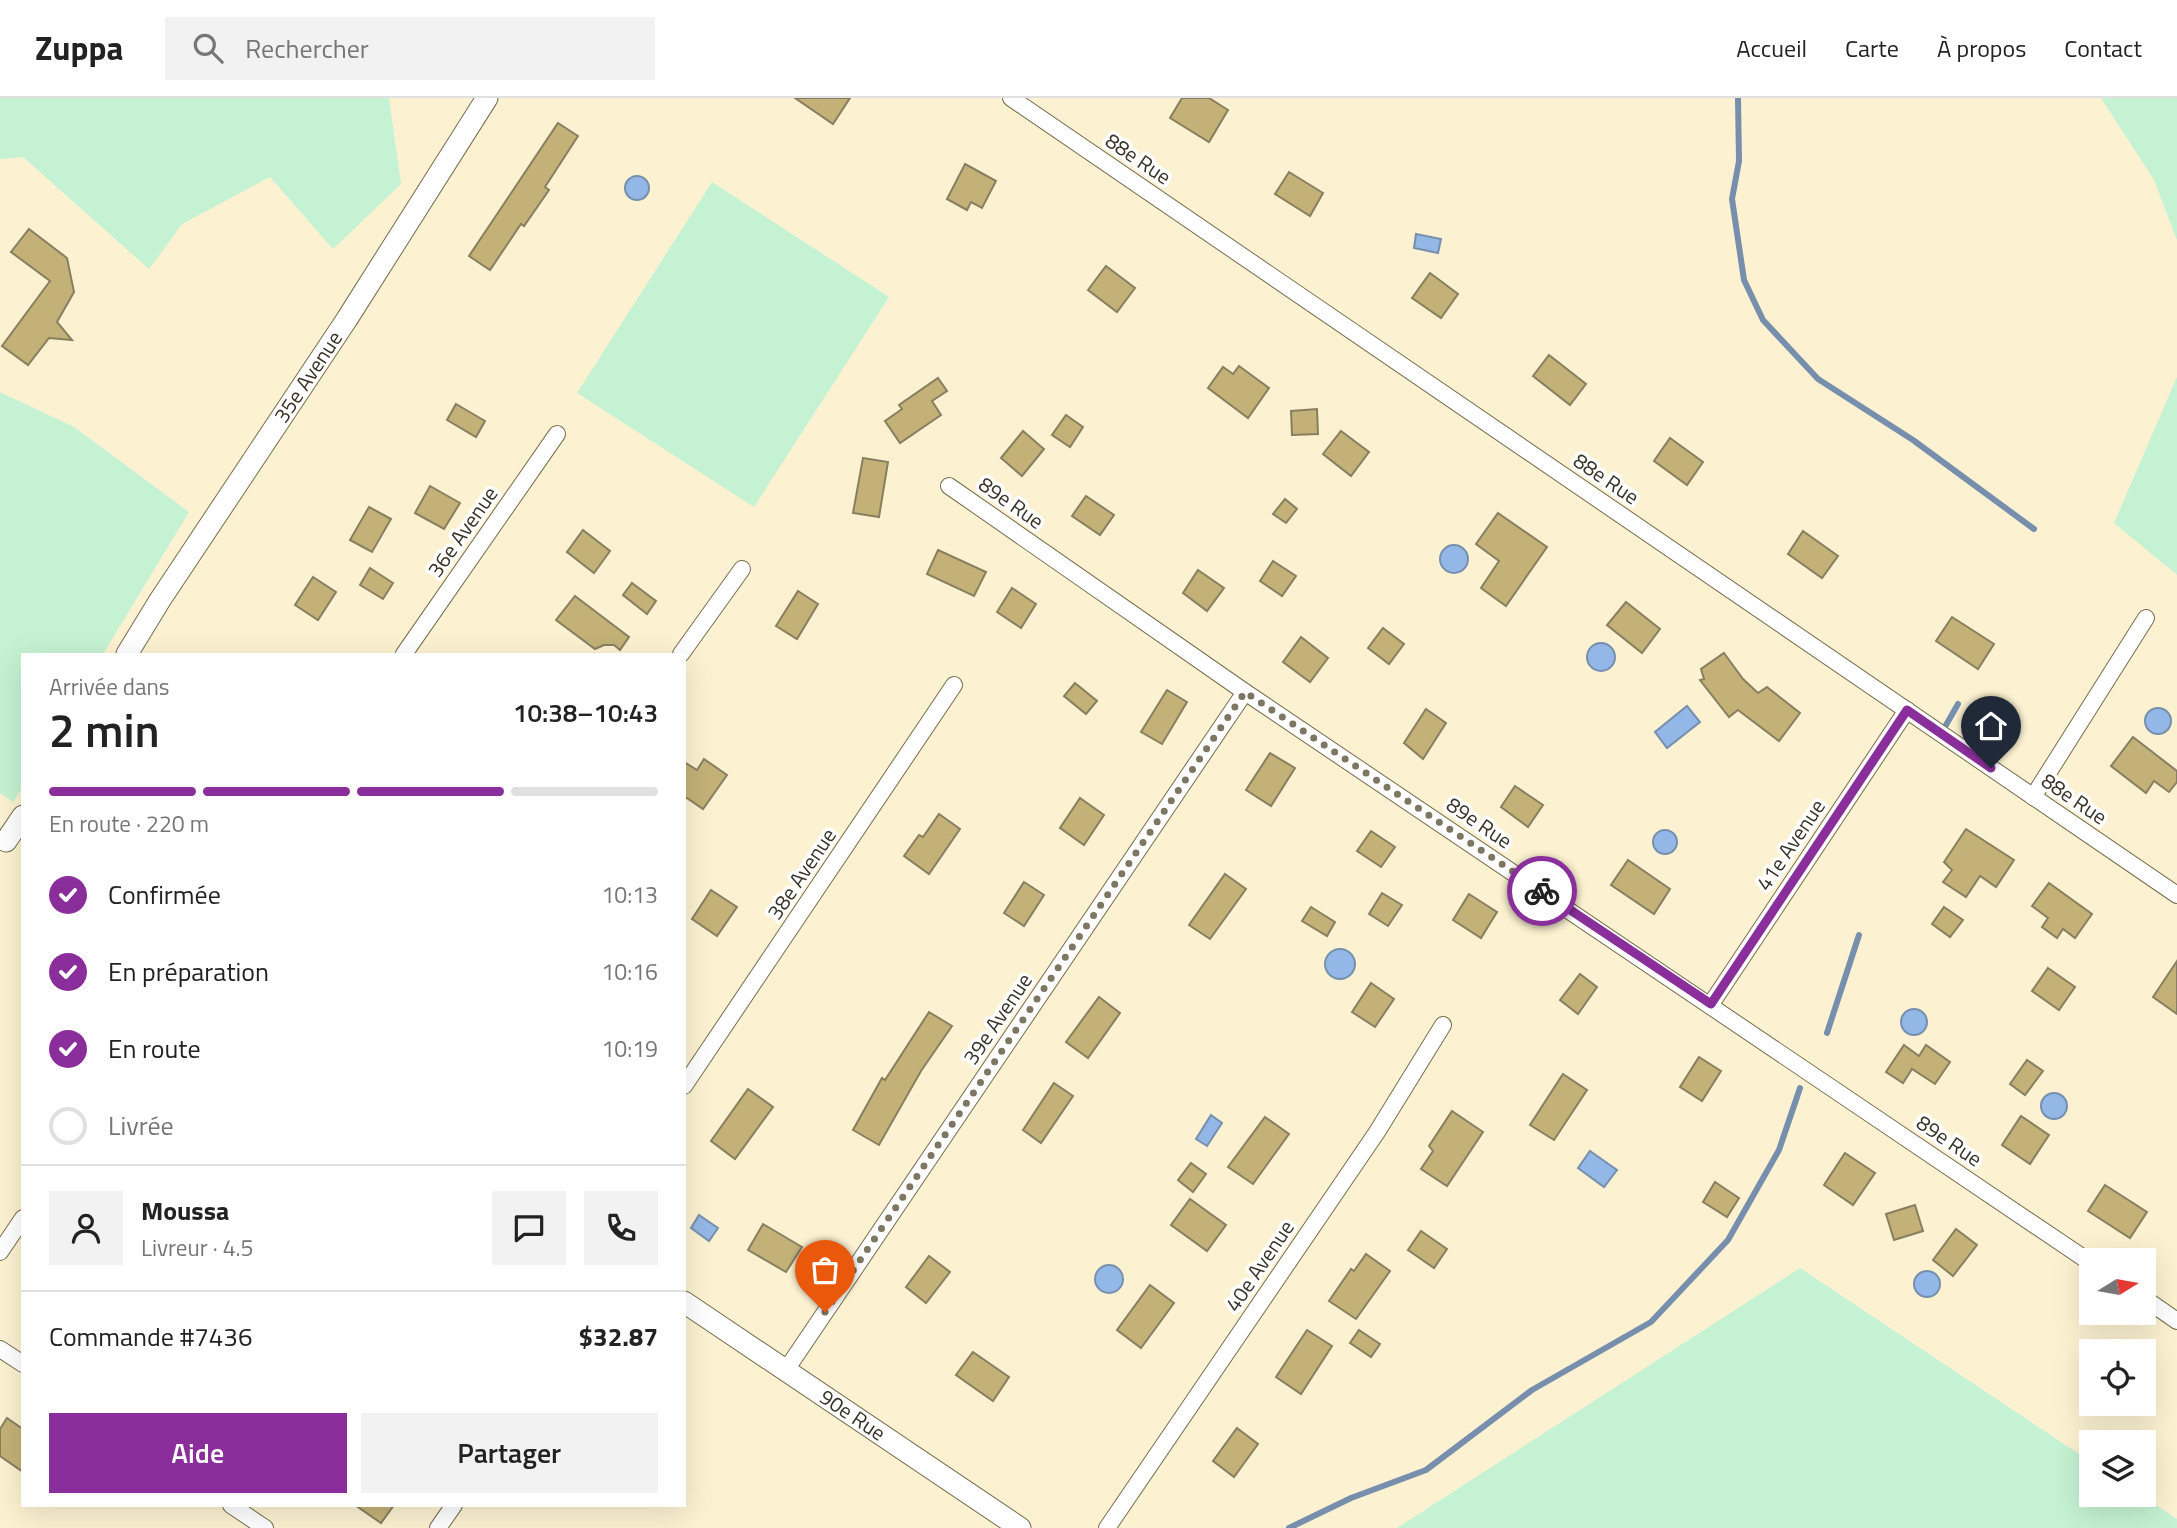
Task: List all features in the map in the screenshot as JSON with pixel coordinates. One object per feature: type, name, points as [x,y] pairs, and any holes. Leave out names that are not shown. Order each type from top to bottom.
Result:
[{"type":"street","name":"35e Avenue","points":[[128,653],[487,98]]},
{"type":"street","name":"88e Rue","points":[[1011,98],[2177,895]]},
{"type":"street","name":"36e Avenue","points":[[405,653],[557,434]]},
{"type":"street","name":"89e Rue","points":[[949,486],[1245,692],[2079,1255]]},
{"type":"street","points":[[682,653],[742,569]]},
{"type":"street","points":[[2032,797],[2146,618]]},
{"type":"street","name":"38e Avenue","points":[[686,1083],[954,685]]},
{"type":"street","name":"39e Avenue","points":[[786,1370],[1245,692]]},
{"type":"street","name":"41e Avenue","points":[[1711,1004],[1907,710]]},
{"type":"street","points":[[7,845],[21,820]]},
{"type":"street","name":"40e Avenue","points":[[1107,1528],[1377,1132],[1443,1025]]},
{"type":"street","points":[[0,1252],[21,1221]]},
{"type":"street","name":"90e Rue","points":[[686,1303],[1020,1528]]},
{"type":"street","points":[[2156,1306],[2177,1321]]},
{"type":"street","points":[[0,1349],[21,1363]]},
{"type":"street","points":[[234,1507],[265,1528]]},
{"type":"street","points":[[438,1528],[453,1507]]},
{"type":"green space","points":[[0,98],[389,98],[401,184],[333,249],[270,177],[182,224],[149,269],[23,157],[0,159]]},
{"type":"green space","points":[[2101,98],[2177,98],[2177,240],[2154,180]]},
{"type":"green space","points":[[712,182],[889,297],[754,507],[577,393]]},
{"type":"green space","points":[[2177,377],[2177,575],[2114,523]]},
{"type":"green space","points":[[0,392],[74,427],[189,512],[104,653],[21,653],[21,790],[13,802],[0,793]]},
{"type":"green space","points":[[1800,1268],[2079,1454],[2079,1507],[2156,1505],[2177,1519],[2177,1528],[1397,1528]]},
{"type":"water","points":[[637,176],[648,183],[649,188],[642,199],[637,200],[626,193],[625,188],[632,177]]},
{"type":"water","points":[[1416,234],[1441,239],[1438,253],[1414,248]]},
{"type":"water","points":[[1454,545],[1464,549],[1468,559],[1464,569],[1454,573],[1444,569],[1440,559],[1444,549]]},
{"type":"water","points":[[1601,643],[1611,647],[1615,657],[1611,667],[1601,671],[1591,667],[1587,657],[1591,647]]},
{"type":"water","points":[[1687,706],[1700,722],[1667,748],[1655,732]]},
{"type":"water","points":[[2158,708],[2167,712],[2171,721],[2167,730],[2158,734],[2149,730],[2145,721],[2149,712]]},
{"type":"water","points":[[1665,830],[1673,834],[1677,842],[1673,850],[1665,854],[1657,850],[1653,842],[1657,834]]},
{"type":"water","points":[[1340,949],[1346,950],[1354,958],[1354,970],[1346,978],[1340,979],[1334,978],[1326,970],[1325,964],[1326,958],[1334,950]]},
{"type":"water","points":[[1914,1009],[1923,1013],[1927,1022],[1923,1031],[1914,1035],[1905,1031],[1901,1022],[1905,1013]]},
{"type":"water","points":[[2054,1093],[2063,1097],[2067,1106],[2063,1115],[2054,1119],[2045,1115],[2041,1106],[2045,1097]]},
{"type":"water","points":[[1211,1115],[1222,1123],[1207,1146],[1196,1139]]},
{"type":"water","points":[[1590,1151],[1617,1170],[1604,1187],[1578,1168]]},
{"type":"water","points":[[699,1215],[718,1228],[709,1241],[691,1228]]},
{"type":"water","points":[[1109,1265],[1119,1269],[1123,1279],[1119,1289],[1109,1293],[1099,1289],[1095,1279],[1099,1269]]},
{"type":"water","points":[[1927,1271],[1936,1275],[1940,1284],[1936,1293],[1927,1297],[1918,1293],[1914,1284],[1918,1275]]},
{"type":"building","points":[[795,98],[850,98],[833,124]]},
{"type":"building","points":[[1182,98],[1209,98],[1228,110],[1209,142],[1170,118]]},
{"type":"building","points":[[558,123],[578,136],[545,187],[549,190],[524,226],[521,224],[490,270],[469,256]]},
{"type":"building","points":[[965,164],[996,181],[982,208],[971,202],[967,210],[947,199]]},
{"type":"building","points":[[1289,172],[1323,193],[1310,216],[1275,194]]},
{"type":"building","points":[[29,229],[67,258],[74,292],[57,322],[72,340],[49,338],[28,365],[2,346],[50,281],[11,252]]},
{"type":"building","points":[[1106,266],[1135,288],[1117,312],[1088,290]]},
{"type":"building","points":[[1430,273],[1458,294],[1441,318],[1412,298]]},
{"type":"building","points":[[1549,355],[1586,384],[1570,405],[1533,376]]},
{"type":"building","points":[[1239,366],[1269,388],[1248,418],[1208,388],[1223,367],[1233,374]]},
{"type":"building","points":[[938,378],[947,391],[932,401],[941,415],[900,443],[885,421],[902,409],[899,405]]},
{"type":"building","points":[[456,404],[485,421],[476,437],[447,420]]},
{"type":"building","points":[[1317,409],[1318,434],[1292,435],[1291,411]]},
{"type":"building","points":[[1066,415],[1083,427],[1070,447],[1052,435]]},
{"type":"building","points":[[1023,431],[1044,449],[1022,476],[1001,458]]},
{"type":"building","points":[[1341,431],[1369,452],[1351,476],[1323,454]]},
{"type":"building","points":[[1670,438],[1703,462],[1687,485],[1654,461]]},
{"type":"building","points":[[863,458],[888,462],[879,517],[853,513]]},
{"type":"building","points":[[430,486],[460,503],[444,529],[415,513]]},
{"type":"building","points":[[1086,496],[1114,515],[1100,535],[1072,516]]},
{"type":"building","points":[[1285,499],[1297,509],[1286,523],[1273,514]]},
{"type":"building","points":[[369,507],[391,519],[372,552],[350,540]]},
{"type":"building","points":[[1498,513],[1547,547],[1506,606],[1481,588],[1499,561],[1476,544]]},
{"type":"building","points":[[583,530],[610,551],[594,573],[567,552]]},
{"type":"building","points":[[1803,531],[1838,556],[1822,578],[1788,554]]},
{"type":"building","points":[[938,550],[986,572],[974,596],[927,574]]},
{"type":"building","points":[[1273,561],[1296,576],[1282,596],[1260,581]]},
{"type":"building","points":[[370,568],[393,583],[383,599],[360,585]]},
{"type":"building","points":[[1198,570],[1224,588],[1207,611],[1183,593]]},
{"type":"building","points":[[313,577],[336,592],[318,620],[295,605]]},
{"type":"building","points":[[632,583],[656,601],[647,614],[623,595]]},
{"type":"building","points":[[1012,588],[1036,604],[1021,628],[997,612]]},
{"type":"building","points":[[798,591],[818,604],[797,639],[776,626]]},
{"type":"building","points":[[575,596],[629,637],[620,650],[614,645],[595,649],[556,620]]},
{"type":"building","points":[[1626,602],[1660,629],[1642,653],[1607,625]]},
{"type":"building","points":[[1952,617],[1994,644],[1978,669],[1936,641]]},
{"type":"building","points":[[1383,628],[1404,644],[1389,664],[1368,648]]},
{"type":"building","points":[[1301,637],[1328,658],[1310,682],[1283,662]]},
{"type":"building","points":[[1724,653],[1743,679],[1758,693],[1767,687],[1800,713],[1779,741],[1738,710],[1729,717],[1700,680],[1704,679],[1701,669]]},
{"type":"building","points":[[1075,683],[1097,701],[1086,714],[1064,696]]},
{"type":"building","points":[[1167,690],[1187,702],[1162,744],[1141,732]]},
{"type":"building","points":[[1426,709],[1446,723],[1423,759],[1404,743]]},
{"type":"building","points":[[2133,737],[2177,771],[2177,782],[2169,792],[2154,781],[2146,793],[2111,766]]},
{"type":"building","points":[[1270,753],[1295,768],[1271,806],[1246,790]]},
{"type":"building","points":[[704,759],[727,775],[703,809],[686,797],[686,763],[697,770]]},
{"type":"building","points":[[1515,786],[1543,805],[1528,827],[1501,807]]},
{"type":"building","points":[[1080,798],[1104,815],[1084,845],[1060,828]]},
{"type":"building","points":[[939,814],[960,829],[929,874],[904,856],[919,835],[923,837]]},
{"type":"building","points":[[1966,829],[2014,860],[1996,887],[1980,876],[1966,897],[1943,882],[1952,870],[1944,862]]},
{"type":"building","points":[[1371,831],[1395,847],[1381,867],[1357,851]]},
{"type":"building","points":[[1628,860],[1670,889],[1654,914],[1611,885]]},
{"type":"building","points":[[1225,874],[1246,889],[1210,939],[1189,925]]},
{"type":"building","points":[[1024,882],[1044,895],[1024,926],[1004,913]]},
{"type":"building","points":[[2049,883],[2092,914],[2075,938],[2063,929],[2057,938],[2042,927],[2048,918],[2032,906]]},
{"type":"building","points":[[711,890],[737,907],[717,936],[692,919]]},
{"type":"building","points":[[1382,893],[1402,905],[1388,926],[1369,914]]},
{"type":"building","points":[[1469,894],[1497,912],[1481,938],[1453,920]]},
{"type":"building","points":[[1311,907],[1335,922],[1327,936],[1302,921]]},
{"type":"building","points":[[1944,907],[1963,920],[1950,937],[1932,924]]},
{"type":"building","points":[[2177,961],[2177,1014],[2153,997]]},
{"type":"building","points":[[2048,968],[2075,987],[2059,1010],[2032,991]]},
{"type":"building","points":[[1580,974],[1597,987],[1578,1014],[1560,1000]]},
{"type":"building","points":[[1371,983],[1394,999],[1375,1027],[1352,1012]]},
{"type":"building","points":[[1099,997],[1120,1013],[1088,1058],[1066,1042]]},
{"type":"building","points":[[929,1012],[952,1026],[921,1071],[879,1145],[853,1130],[882,1078],[885,1080]]},
{"type":"building","points":[[1904,1045],[1919,1056],[1926,1045],[1950,1062],[1935,1084],[1912,1069],[1903,1083],[1886,1072]]},
{"type":"building","points":[[1699,1057],[1721,1071],[1702,1101],[1680,1087]]},
{"type":"building","points":[[2027,1060],[2043,1071],[2025,1095],[2010,1084]]},
{"type":"building","points":[[1563,1074],[1587,1090],[1554,1140],[1530,1125]]},
{"type":"building","points":[[1054,1083],[1073,1096],[1041,1143],[1023,1130]]},
{"type":"building","points":[[748,1089],[773,1107],[735,1159],[711,1141]]},
{"type":"building","points":[[1452,1111],[1483,1132],[1447,1186],[1421,1169],[1433,1151],[1429,1146]]},
{"type":"building","points":[[2021,1116],[2049,1135],[2030,1164],[2002,1145]]},
{"type":"building","points":[[1265,1117],[1289,1134],[1253,1184],[1228,1167]]},
{"type":"building","points":[[1845,1153],[1875,1173],[1853,1205],[1824,1185]]},
{"type":"building","points":[[1191,1163],[1206,1174],[1193,1192],[1178,1180]]},
{"type":"building","points":[[1715,1182],[1739,1198],[1727,1217],[1703,1202]]},
{"type":"building","points":[[2105,1185],[2147,1212],[2130,1238],[2088,1211]]},
{"type":"building","points":[[1190,1199],[1226,1225],[1207,1251],[1171,1225]]},
{"type":"building","points":[[1915,1205],[1923,1231],[1894,1240],[1886,1214]]},
{"type":"building","points":[[763,1224],[802,1247],[786,1272],[748,1250]]},
{"type":"building","points":[[1956,1229],[1977,1245],[1953,1276],[1933,1260]]},
{"type":"building","points":[[1421,1231],[1447,1249],[1434,1268],[1408,1250]]},
{"type":"building","points":[[1366,1254],[1390,1271],[1356,1319],[1329,1301],[1351,1269],[1354,1271]]},
{"type":"building","points":[[929,1256],[950,1272],[926,1303],[906,1287]]},
{"type":"building","points":[[1150,1285],[1174,1303],[1141,1348],[1117,1330]]},
{"type":"building","points":[[1307,1330],[1332,1346],[1301,1394],[1276,1377]]},
{"type":"building","points":[[1359,1330],[1380,1344],[1371,1357],[1350,1343]]},
{"type":"building","points":[[973,1352],[1009,1377],[993,1401],[956,1375]]},
{"type":"building","points":[[7,1418],[21,1428],[21,1471],[0,1456],[0,1429]]},
{"type":"building","points":[[1237,1428],[1258,1444],[1234,1477],[1213,1461]]},
{"type":"building","points":[[358,1507],[393,1507],[381,1523]]},
{"type":"waterway","points":[[1738,98],[1739,161],[1732,199],[1744,280],[1763,320],[1818,379],[1913,440],[2034,529]]},
{"type":"waterway","points":[[1946,725],[1958,704]]},
{"type":"waterway","points":[[1827,1033],[1859,935]]},
{"type":"waterway","points":[[1289,1528],[1351,1498],[1426,1470],[1532,1390],[1651,1322],[1728,1240],[1779,1150],[1800,1088]]},
{"type":"way so far","points":[[825,1312],[1245,692],[1542,891]]},
{"type":"route","points":[[1542,891],[1711,1004],[1907,710],[1991,768]]}]
